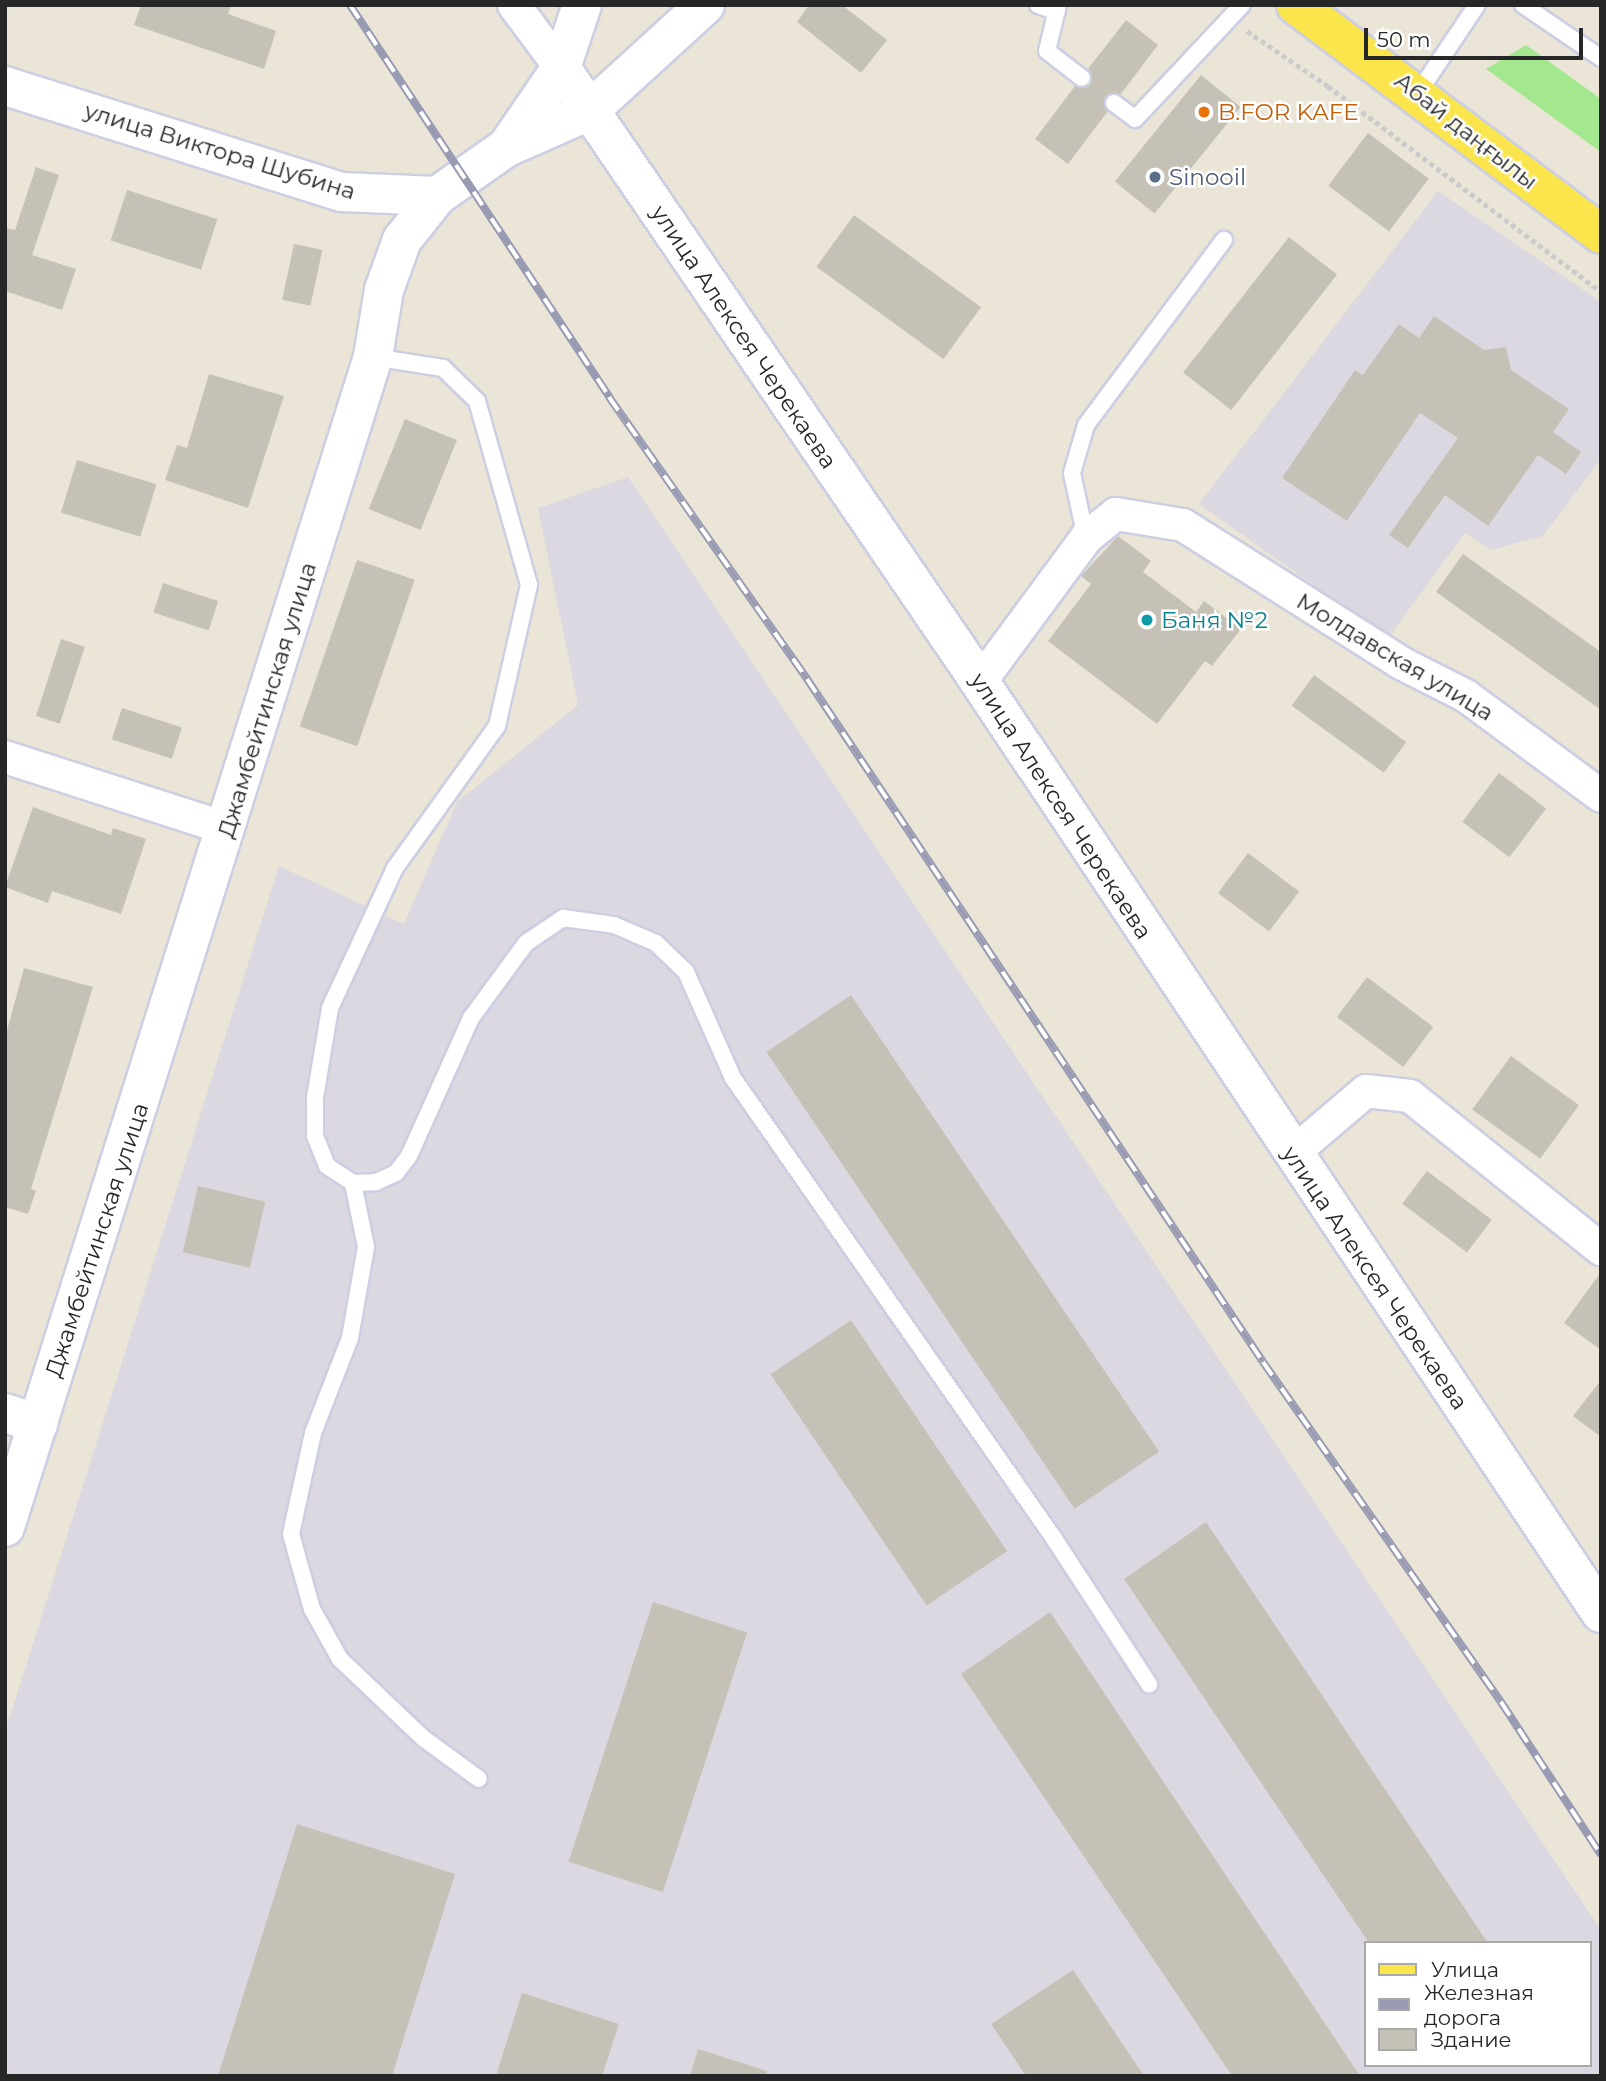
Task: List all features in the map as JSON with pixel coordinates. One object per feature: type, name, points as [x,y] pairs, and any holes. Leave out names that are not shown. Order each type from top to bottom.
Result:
[{"type":"main road","name":"Абай даңғылы","points":[[1296,5],[1418,93],[1601,234]]},
{"type":"street","name":"улица Алексея Черекаева","points":[[514,5],[561,68],[980,682],[1292,1154],[1601,1613]]},
{"type":"street","points":[[507,147],[561,68],[582,5]]},
{"type":"street","name":"Джамбейтинская улица","points":[[5,1527],[22,1418],[228,829],[373,357],[384,290],[402,240],[437,196],[507,147],[589,111],[705,5]]},
{"type":"street","name":"улица Виктора Шубина","points":[[5,86],[342,192],[437,196]]},
{"type":"street","name":"Молдавская улица","points":[[1086,538],[1116,514],[1183,525],[1401,663],[1466,696],[1601,796]]},
{"type":"street","points":[[980,682],[1086,538]]},
{"type":"street","points":[[5,757],[228,829]]},
{"type":"street","points":[[1292,1154],[1366,1091],[1410,1096],[1601,1249]]},
{"type":"lane","points":[[1038,5],[1058,9],[1047,51],[1082,78]]},
{"type":"lane","points":[[1114,103],[1135,119],[1242,5]]},
{"type":"lane","points":[[1418,93],[1477,5]]},
{"type":"lane","points":[[1523,5],[1601,58]]},
{"type":"lane","points":[[1086,538],[1072,473],[1086,425],[1224,240]]},
{"type":"lane","points":[[373,357],[443,368],[477,401],[529,585],[497,726],[395,868],[330,1008],[315,1098],[316,1136],[327,1166],[353,1183],[376,1182],[396,1172],[409,1156],[471,1018],[526,943],[563,918],[614,925],[656,943],[686,972],[733,1078],[1053,1537],[1149,1684]]},
{"type":"lane","points":[[353,1183],[366,1247],[350,1338],[313,1433],[291,1534],[312,1609],[340,1658],[423,1738],[478,1779]]},
{"type":"path","points":[[1230,19],[1328,86],[1601,292]]},
{"type":"shaded area","points":[[1438,191],[1601,302],[1601,459],[1543,536],[1491,550],[1465,533],[1388,638],[1199,504]]},
{"type":"shaded area","points":[[628,477],[1601,1930],[1601,2076],[5,2076],[5,1732],[279,866],[404,924],[457,802],[578,705],[538,508]]},
{"type":"green space","points":[[1526,45],[1601,99],[1601,152],[1486,69]]},
{"type":"building","points":[[141,5],[231,5],[228,14],[276,31],[264,69],[134,25]]},
{"type":"building","points":[[809,5],[842,5],[887,40],[861,73],[797,22]]},
{"type":"building","points":[[1126,20],[1158,45],[1120,95],[1106,96],[1108,111],[1068,164],[1035,139],[1075,86],[1091,84],[1088,69]]},
{"type":"building","points":[[1201,75],[1241,107],[1154,214],[1115,181]]},
{"type":"building","points":[[1368,133],[1429,179],[1389,231],[1328,186]]},
{"type":"building","points":[[36,167],[59,175],[32,255],[76,269],[62,310],[5,291],[5,228],[15,230]]},
{"type":"building","points":[[127,190],[217,219],[201,270],[111,240]]},
{"type":"building","points":[[854,215],[981,307],[943,359],[816,267]]},
{"type":"building","points":[[1289,237],[1337,275],[1231,410],[1183,373]]},
{"type":"building","points":[[294,244],[322,250],[311,306],[282,300]]},
{"type":"building","points":[[1434,316],[1484,350],[1506,347],[1511,370],[1569,409],[1553,432],[1581,452],[1566,474],[1538,455],[1488,526],[1445,495],[1408,548],[1389,535],[1458,438],[1420,413],[1347,521],[1282,478],[1355,370],[1363,375],[1399,324],[1419,338]]},
{"type":"building","points":[[209,374],[284,396],[248,508],[165,480],[177,445],[187,448]]},
{"type":"building","points":[[405,419],[457,440],[421,530],[369,509]]},
{"type":"building","points":[[77,460],[156,484],[140,537],[61,513]]},
{"type":"building","name":"Баня №2","points":[[1118,536],[1151,561],[1143,572],[1196,612],[1204,601],[1241,629],[1212,666],[1205,661],[1157,724],[1048,641],[1091,584],[1081,576]]},
{"type":"building","points":[[1463,554],[1601,652],[1601,710],[1436,592]]},
{"type":"building","points":[[357,560],[415,580],[357,746],[300,726]]},
{"type":"building","points":[[163,583],[218,601],[209,630],[153,612]]},
{"type":"building","points":[[61,639],[85,647],[60,724],[36,716]]},
{"type":"building","points":[[1314,675],[1406,742],[1384,773],[1292,706]]},
{"type":"building","points":[[122,708],[182,727],[172,759],[112,739]]},
{"type":"building","points":[[1499,773],[1546,809],[1509,857],[1462,822]]},
{"type":"building","points":[[33,807],[111,835],[113,828],[146,839],[121,914],[52,891],[48,903],[5,887]]},
{"type":"building","points":[[1248,853],[1299,892],[1269,931],[1218,893]]},
{"type":"building","points":[[24,968],[93,987],[31,1189],[36,1191],[28,1214],[5,1207],[5,1038]]},
{"type":"building","points":[[1367,977],[1433,1027],[1403,1067],[1337,1017]]},
{"type":"building","points":[[851,995],[1159,1452],[1075,1509],[766,1052]]},
{"type":"building","points":[[1511,1056],[1579,1105],[1540,1159],[1472,1109]]},
{"type":"building","points":[[1427,1171],[1492,1220],[1467,1252],[1402,1204]]},
{"type":"building","points":[[198,1186],[265,1202],[250,1268],[183,1252]]},
{"type":"building","points":[[1601,1272],[1601,1350],[1564,1323]]},
{"type":"building","points":[[851,1320],[1007,1551],[927,1606],[771,1374]]},
{"type":"building","points":[[1601,1380],[1601,1437],[1573,1416]]},
{"type":"building","points":[[1206,1522],[1487,1941],[1368,1941],[1124,1579]]},
{"type":"building","points":[[653,1602],[747,1633],[663,1892],[569,1862]]},
{"type":"building","points":[[1050,1612],[1360,2076],[1232,2076],[961,1674]]},
{"type":"building","points":[[297,1824],[455,1874],[392,2076],[218,2076]]},
{"type":"building","points":[[1073,1970],[1144,2076],[1026,2076],[991,2024]]},
{"type":"building","points":[[522,1993],[619,2024],[602,2076],[496,2076]]},
{"type":"building","points":[[698,2049],[767,2071],[766,2076],[690,2076]]},
{"type":"railway","points":[[350,5],[609,397],[807,679],[1263,1362],[1501,1702],[1601,1855]]},
{"type":"place","name":"B.FOR KAFE","points":[[1204,112]]},
{"type":"place","name":"Sinooil","points":[[1155,177]]},
{"type":"place","name":"Баня №2","points":[[1147,620]]}]
